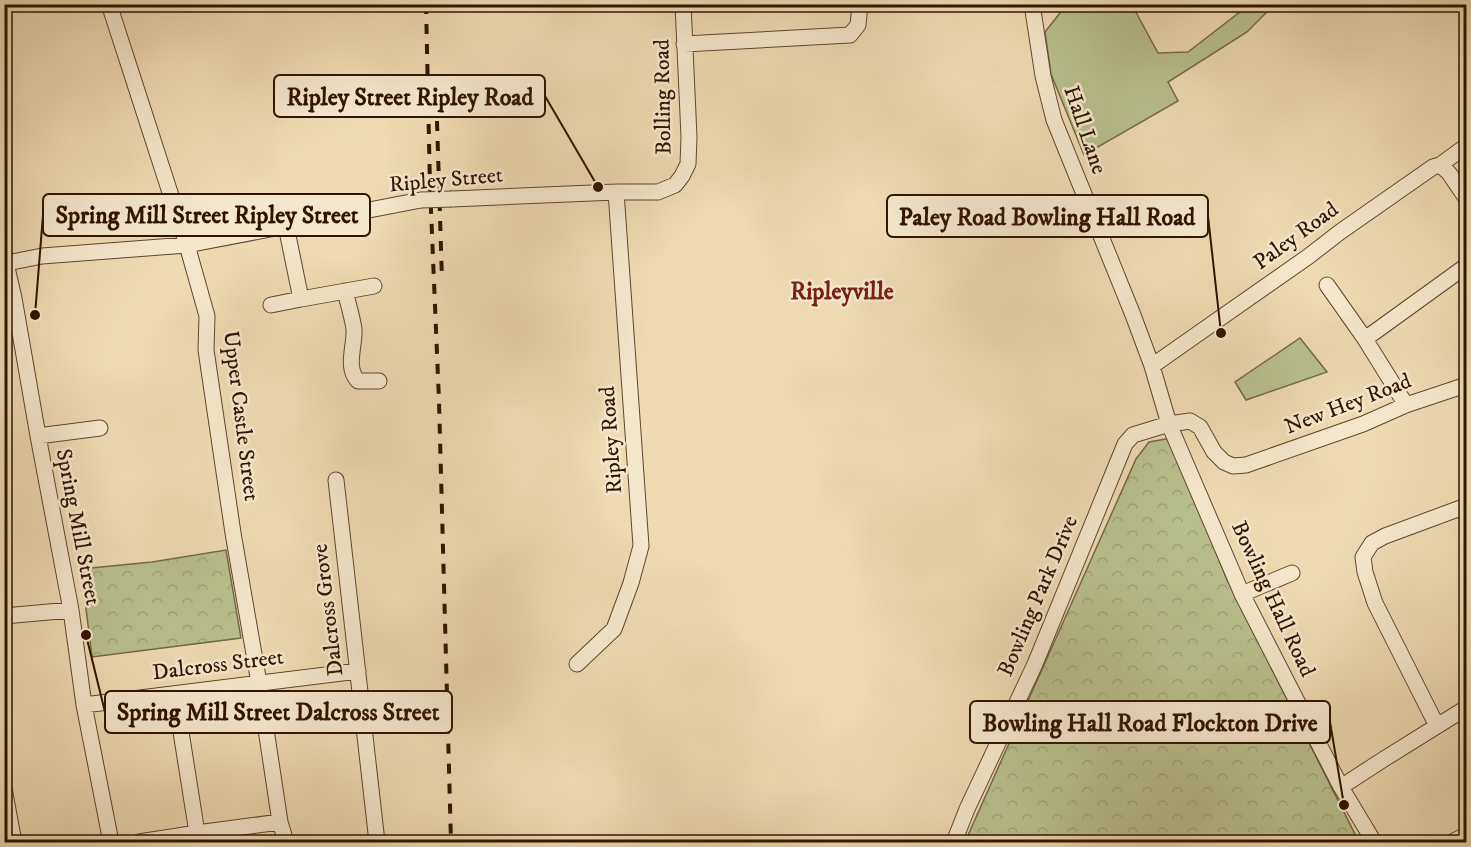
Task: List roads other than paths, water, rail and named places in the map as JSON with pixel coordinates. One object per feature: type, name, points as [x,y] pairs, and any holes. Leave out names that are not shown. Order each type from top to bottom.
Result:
[{"type":"street","name":"Upper Castle Street","points":[[109,4],[187,245],[207,316],[206,350],[280,822],[286,843]]},
{"type":"street","name":"Bolling Road","points":[[675,185],[688,164],[689,137],[683,4]]},
{"type":"street","points":[[684,44],[850,35],[858,25],[860,4]]},
{"type":"street","name":"Hall Lane","points":[[1032,4],[1043,76],[1054,120],[1152,366]]},
{"type":"street","name":"Paley Road","points":[[1152,366],[1424,173],[1467,146]]},
{"type":"street","points":[[1440,165],[1449,173],[1467,198]]},
{"type":"street","name":"Ripley Street","points":[[6,259],[187,245],[421,200],[658,192],[675,185]]},
{"type":"street","name":"Ripley Road","points":[[577,664],[614,629],[631,583],[641,546],[616,192]]},
{"type":"street","points":[[286,226],[301,299]]},
{"type":"street","name":"Spring Mill Street","points":[[6,259],[9,299],[38,435],[71,610],[84,705],[111,843]]},
{"type":"street","points":[[1365,339],[1467,266]]},
{"type":"street","points":[[1327,285],[1365,339],[1406,405]]},
{"type":"street","points":[[271,305],[374,286]]},
{"type":"street","points":[[345,291],[354,330],[352,373],[358,381],[380,381]]},
{"type":"street","name":"Bowling Hall Road","points":[[1152,366],[1169,424],[1242,594],[1341,787],[1374,843]]},
{"type":"street","name":"New Hey Road","points":[[1169,424],[1190,421],[1200,427],[1214,452],[1224,462],[1233,466],[1246,465],[1363,424],[1406,405],[1467,385]]},
{"type":"street","name":"Bowling Park Drive","points":[[954,843],[967,809],[1035,664],[1125,444],[1133,435],[1169,424]]},
{"type":"street","points":[[38,435],[100,428]]},
{"type":"street","name":"Dalcross Grove","points":[[336,480],[377,843]]},
{"type":"street","points":[[1437,726],[1375,603],[1365,572],[1363,557],[1371,543],[1385,536],[1467,506]]},
{"type":"street","points":[[1242,594],[1292,573]]},
{"type":"street","points":[[4,616],[71,610]]},
{"type":"street","name":"Dalcross Street","points":[[84,705],[358,671]]},
{"type":"street","points":[[175,694],[197,833]]},
{"type":"street","points":[[1341,787],[1467,708]]},
{"type":"street","points":[[4,788],[14,843]]},
{"type":"street","points":[[139,843],[280,822]]},
{"type":"street","points":[[1452,843],[1467,835]]},
{"type":"railway","points":[[426,4],[451,842]]},
{"type":"railway","points":[[437,121],[442,280]]},
{"type":"place","name":"Ripley Street Ripley Road","points":[[598,187]]},
{"type":"place","name":"Spring Mill Street Ripley Street","points":[[35,315]]},
{"type":"place","name":"Paley Road Bowling Hall Road","points":[[1221,333]]},
{"type":"place","name":"Spring Mill Street Dalcross Street","points":[[86,635]]},
{"type":"place","name":"Bowling Hall Road Flockton Drive","points":[[1344,805]]},
{"type":"district","name":"Ripleyville","points":[[842,292]]}]
